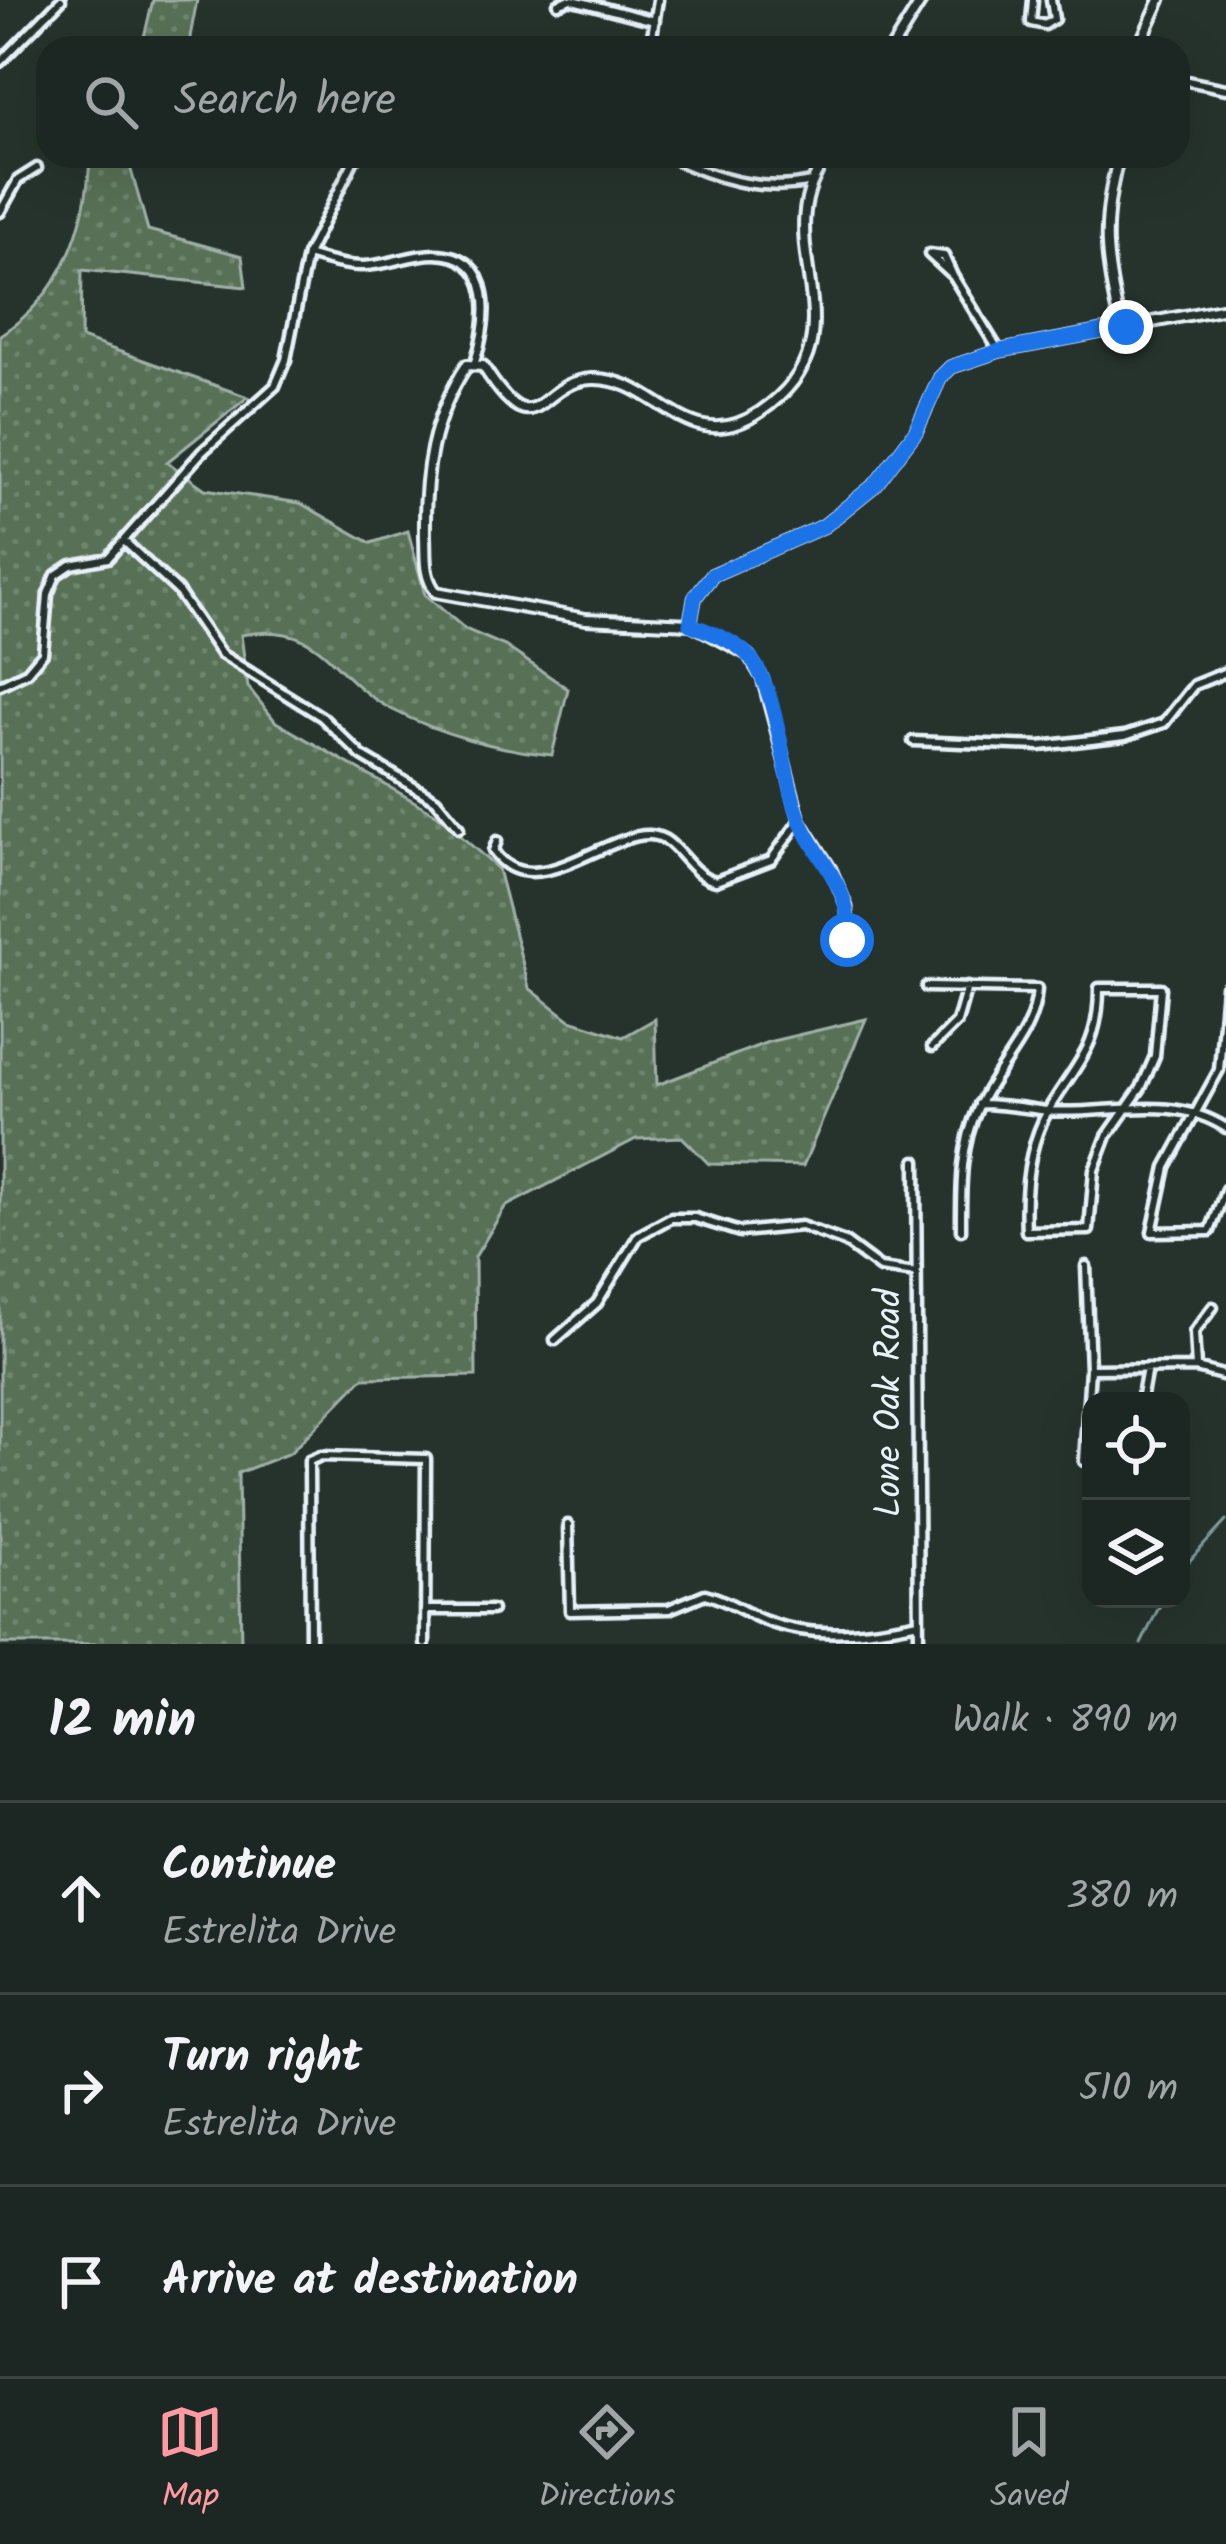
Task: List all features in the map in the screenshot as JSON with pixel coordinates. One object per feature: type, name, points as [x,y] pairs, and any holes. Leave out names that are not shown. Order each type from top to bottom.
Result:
[{"type":"street","points":[[0,60],[61,0]]},
{"type":"street","points":[[558,4],[571,0],[656,20]]},
{"type":"street","points":[[653,36],[658,0]]},
{"type":"street","points":[[900,36],[922,0]]},
{"type":"street","points":[[1033,0],[1031,22],[1045,25],[1054,19],[1051,0]]},
{"type":"street","points":[[1144,36],[1160,0]]},
{"type":"street","points":[[1190,81],[1226,88]]},
{"type":"street","points":[[0,212],[19,180],[37,168]]},
{"type":"street","points":[[0,685],[27,672],[43,653],[48,594],[56,575],[71,565],[108,558],[202,452],[275,386],[307,255],[350,168]]},
{"type":"street","points":[[698,168],[731,181],[772,187],[811,182]]},
{"type":"street","points":[[475,362],[524,410],[541,408],[571,385],[595,379],[644,394],[690,423],[722,427],[741,423],[790,387],[811,343],[815,308],[804,248],[804,208],[820,168]]},
{"type":"street","points":[[1115,168],[1107,197],[1103,249],[1121,328]]},
{"type":"street","points":[[307,255],[364,266],[433,254],[457,259],[473,269],[486,298],[486,330],[475,362]]},
{"type":"street","points":[[953,276],[999,351]]},
{"type":"street","points":[[690,624],[702,584],[800,539],[850,506],[905,446],[940,378],[965,359],[1226,308]]},
{"type":"street","points":[[475,362],[467,365],[450,391],[426,473],[426,576],[431,587],[462,600],[586,619],[690,624],[748,655],[762,678],[800,820],[831,869],[847,907],[848,929],[841,951]]},
{"type":"street","points":[[125,542],[177,590],[221,654],[337,730],[362,755],[436,800],[459,828]]},
{"type":"street","points":[[913,741],[1040,746],[1153,730],[1194,685],[1226,672]]},
{"type":"street","points":[[497,841],[493,850],[501,861],[542,870],[650,835],[667,839],[689,868],[716,881],[771,860],[800,820]]},
{"type":"street","points":[[926,987],[1037,988],[1029,1027],[979,1104],[961,1174],[961,1230]]},
{"type":"street","points":[[932,1047],[957,1022],[967,987]]},
{"type":"street","points":[[1226,987],[1219,1070],[1158,1188],[1152,1232],[1210,1231],[1226,1189]]},
{"type":"street","points":[[1099,988],[1161,988],[1155,1056],[1124,1111],[1094,1170],[1089,1230],[1026,1231],[1025,1197],[1036,1137],[1048,1111],[1089,1053],[1099,1018],[1099,988]]},
{"type":"street","points":[[979,1104],[1048,1111],[1161,1106],[1197,1112],[1226,1128]]},
{"type":"street","name":"Lone Oak Road","points":[[916,1161],[919,1644]]},
{"type":"street","points":[[555,1340],[597,1304],[638,1236],[671,1218],[695,1218],[740,1232],[813,1229],[845,1242],[880,1268],[916,1273]]},
{"type":"street","points":[[1086,1266],[1088,1392]]},
{"type":"street","points":[[1196,1368],[1194,1332],[1213,1307]]},
{"type":"street","points":[[1143,1392],[1147,1368]]},
{"type":"street","points":[[1090,1369],[1196,1368],[1226,1376]]},
{"type":"street","points":[[310,1644],[310,1458],[426,1459],[425,1644]]},
{"type":"street","points":[[568,1525],[570,1611],[669,1609],[704,1594],[785,1627],[849,1633],[919,1622]]},
{"type":"street","points":[[425,1610],[492,1610]]},
{"type":"green space","points":[[153,0],[197,0],[190,36],[144,36]]},
{"type":"green space","points":[[89,168],[130,168],[148,230],[242,256],[246,287],[82,270],[81,338],[248,397],[167,462],[205,489],[300,503],[371,543],[408,531],[425,595],[465,629],[505,646],[568,689],[552,755],[511,749],[449,733],[391,709],[324,654],[291,635],[241,635],[248,687],[276,722],[436,814],[498,869],[529,988],[570,1020],[623,1037],[655,1019],[657,1085],[768,1042],[866,1019],[803,1166],[709,1164],[682,1137],[636,1139],[505,1207],[475,1257],[476,1376],[363,1378],[290,1453],[238,1473],[241,1644],[0,1644],[0,335],[22,319],[55,280],[77,233]]},
{"type":"waterway","points":[[1190,1560],[1226,1521]]},
{"type":"waterway","points":[[1141,1644],[1159,1608]]},
{"type":"route","points":[[847,940],[847,907],[831,869],[800,820],[762,678],[748,655],[690,624],[695,597],[712,575],[824,526],[876,484],[916,431],[940,378],[951,367],[999,351],[1126,327]]}]
